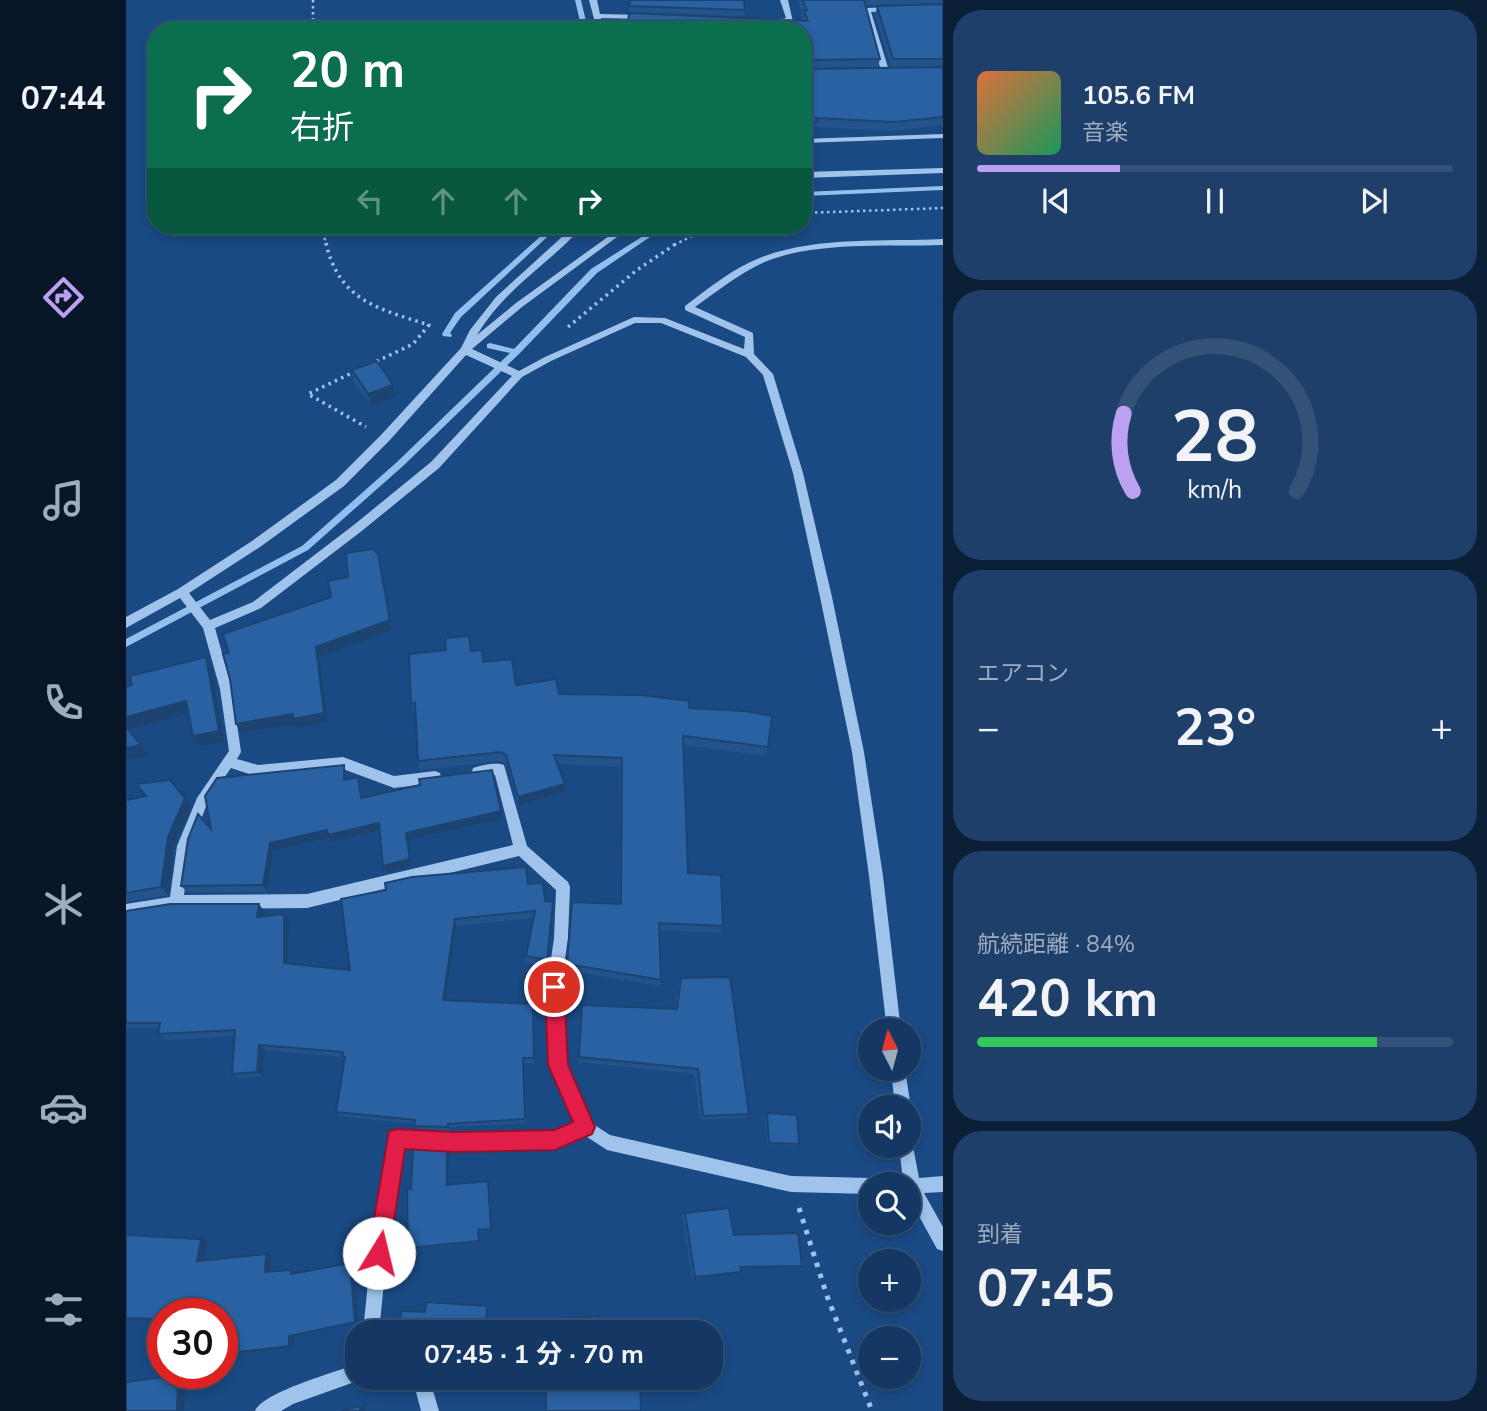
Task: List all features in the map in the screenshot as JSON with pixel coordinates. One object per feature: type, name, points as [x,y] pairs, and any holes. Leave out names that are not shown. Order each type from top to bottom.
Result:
[{"type":"street","points":[[593,0],[598,21]]},
{"type":"street","points":[[778,21],[790,20],[784,0]]},
{"type":"street","points":[[863,0],[886,74]]},
{"type":"street","points":[[867,10],[905,9]]},
{"type":"street","points":[[597,16],[649,18]]},
{"type":"street","points":[[872,75],[898,74]]},
{"type":"street","points":[[812,141],[943,136]]},
{"type":"street","points":[[812,175],[943,170]]},
{"type":"street","points":[[465,350],[472,332],[488,312],[569,235]]},
{"type":"street","points":[[126,623],[185,596],[340,483],[465,350],[520,305],[616,235]]},
{"type":"street","points":[[749,355],[750,335],[688,308],[744,268],[768,257],[798,250],[943,242]]},
{"type":"street","points":[[206,624],[257,605],[370,518],[435,465],[519,375],[548,359],[634,320],[662,320],[749,355],[768,374],[798,473],[826,597],[858,752],[892,1018]]},
{"type":"street","points":[[465,350],[519,375]]},
{"type":"street","points":[[176,902],[184,846],[203,798],[235,752],[226,689],[206,624],[185,596]]},
{"type":"street","points":[[229,762],[258,771],[343,763],[394,782],[500,769],[522,849],[563,887],[561,938],[554,987],[558,1065],[585,1127],[607,1142],[791,1184],[858,1186]]},
{"type":"street","points":[[126,911],[176,902],[307,901],[522,849]]},
{"type":"street","points":[[372,1320],[379,1253],[397,1139],[454,1142],[555,1140],[585,1127]]},
{"type":"street","points":[[921,1186],[943,1184]]},
{"type":"street","points":[[921,1206],[943,1243]]},
{"type":"street","points":[[264,1411],[289,1397],[345,1377]]},
{"type":"street","points":[[424,1390],[430,1411]]},
{"type":"path","points":[[313,0],[313,21]]},
{"type":"path","points":[[812,213],[943,208]]},
{"type":"path","points":[[324,235],[327,255],[339,281],[349,292],[368,305],[429,325],[414,344],[308,394],[385,438]]},
{"type":"path","points":[[548,359],[545,346],[654,260],[693,235]]},
{"type":"path","points":[[791,1184],[827,1296],[872,1411]]},
{"type":"building","points":[[630,0],[744,0],[745,10],[629,6]]},
{"type":"building","points":[[802,0],[864,0],[880,59],[812,60],[812,21],[808,21],[804,10],[807,10]]},
{"type":"building","points":[[943,4],[943,59],[893,59],[877,6]]},
{"type":"building","points":[[629,13],[808,21],[628,21]]},
{"type":"building","points":[[943,67],[943,117],[894,122],[816,118],[817,122],[812,122],[812,69]]},
{"type":"building","points":[[377,361],[393,385],[368,394],[352,370]]},
{"type":"building","points":[[373,549],[378,554],[390,620],[316,647],[324,713],[294,719],[293,714],[236,724],[230,679],[223,654],[229,653],[223,634],[331,597],[328,581],[348,577],[346,553]]},
{"type":"building","points":[[469,636],[471,651],[482,650],[483,662],[512,659],[516,685],[556,679],[559,694],[641,695],[689,701],[689,708],[745,711],[772,716],[768,747],[683,736],[688,873],[721,875],[723,926],[659,923],[661,980],[567,964],[572,902],[621,904],[622,758],[554,755],[565,784],[518,797],[506,755],[501,752],[418,761],[415,703],[411,704],[409,654],[446,650],[445,638]]},
{"type":"building","points":[[206,657],[219,731],[193,736],[186,701],[126,717],[126,687],[132,685],[130,676]]},
{"type":"building","points":[[126,727],[141,745],[126,748]]},
{"type":"building","points":[[344,765],[344,780],[358,777],[361,798],[420,785],[419,779],[492,770],[501,811],[406,833],[410,859],[383,866],[379,823],[328,835],[327,830],[270,843],[263,885],[181,886],[188,839],[198,814],[211,829],[205,796],[217,778]]},
{"type":"building","points":[[170,780],[185,798],[168,837],[161,887],[126,893],[126,800],[146,796],[136,784]]},
{"type":"building","points":[[526,867],[528,884],[543,883],[545,901],[553,902],[547,960],[526,956],[535,911],[455,919],[443,1000],[533,1004],[534,1058],[523,1058],[525,1119],[448,1124],[448,1127],[414,1126],[415,1120],[336,1112],[345,1057],[342,1056],[343,1052],[259,1045],[257,1072],[232,1074],[235,1030],[158,1034],[160,1023],[126,1023],[126,911],[170,904],[259,904],[257,917],[284,914],[284,963],[350,970],[341,899],[386,890],[385,883],[412,877]]},
{"type":"building","points":[[730,977],[749,1114],[703,1116],[698,1069],[579,1057],[582,1005],[677,1009],[681,978]]},
{"type":"building","points":[[767,1113],[797,1115],[799,1144],[769,1143]]},
{"type":"building","points":[[413,1147],[447,1149],[447,1185],[488,1181],[491,1229],[478,1230],[479,1241],[408,1248],[407,1189],[411,1189]]},
{"type":"building","points":[[729,1208],[734,1235],[798,1233],[802,1266],[740,1267],[741,1272],[695,1277],[685,1213]]},
{"type":"building","points":[[126,1235],[201,1239],[197,1261],[266,1254],[265,1272],[291,1270],[291,1274],[350,1263],[355,1320],[345,1320],[345,1324],[289,1336],[289,1346],[238,1352],[238,1298],[147,1298],[147,1319],[126,1318]]},
{"type":"building","points":[[426,1302],[487,1306],[486,1320],[400,1320],[401,1311],[425,1312]]},
{"type":"building","points":[[599,1316],[600,1320],[550,1320]]},
{"type":"building","points":[[147,1379],[147,1389],[178,1389],[177,1411],[126,1411],[126,1382]]},
{"type":"building","points":[[546,1390],[640,1390],[641,1411],[546,1411]]},
{"type":"building","points":[[360,1406],[360,1411],[340,1411]]},
{"type":"waterway","points":[[578,0],[583,21]]},
{"type":"waterway","points":[[812,194],[943,188]]},
{"type":"waterway","points":[[448,335],[446,334],[458,315],[546,235]]},
{"type":"waterway","points":[[516,352],[594,271],[649,235]]},
{"type":"waterway","points":[[490,346],[516,352]]},
{"type":"waterway","points":[[126,643],[305,548],[400,464],[516,352]]},
{"type":"route","points":[[379,1253],[397,1139],[454,1142],[555,1140],[585,1127],[558,1065],[554,987]]}]
